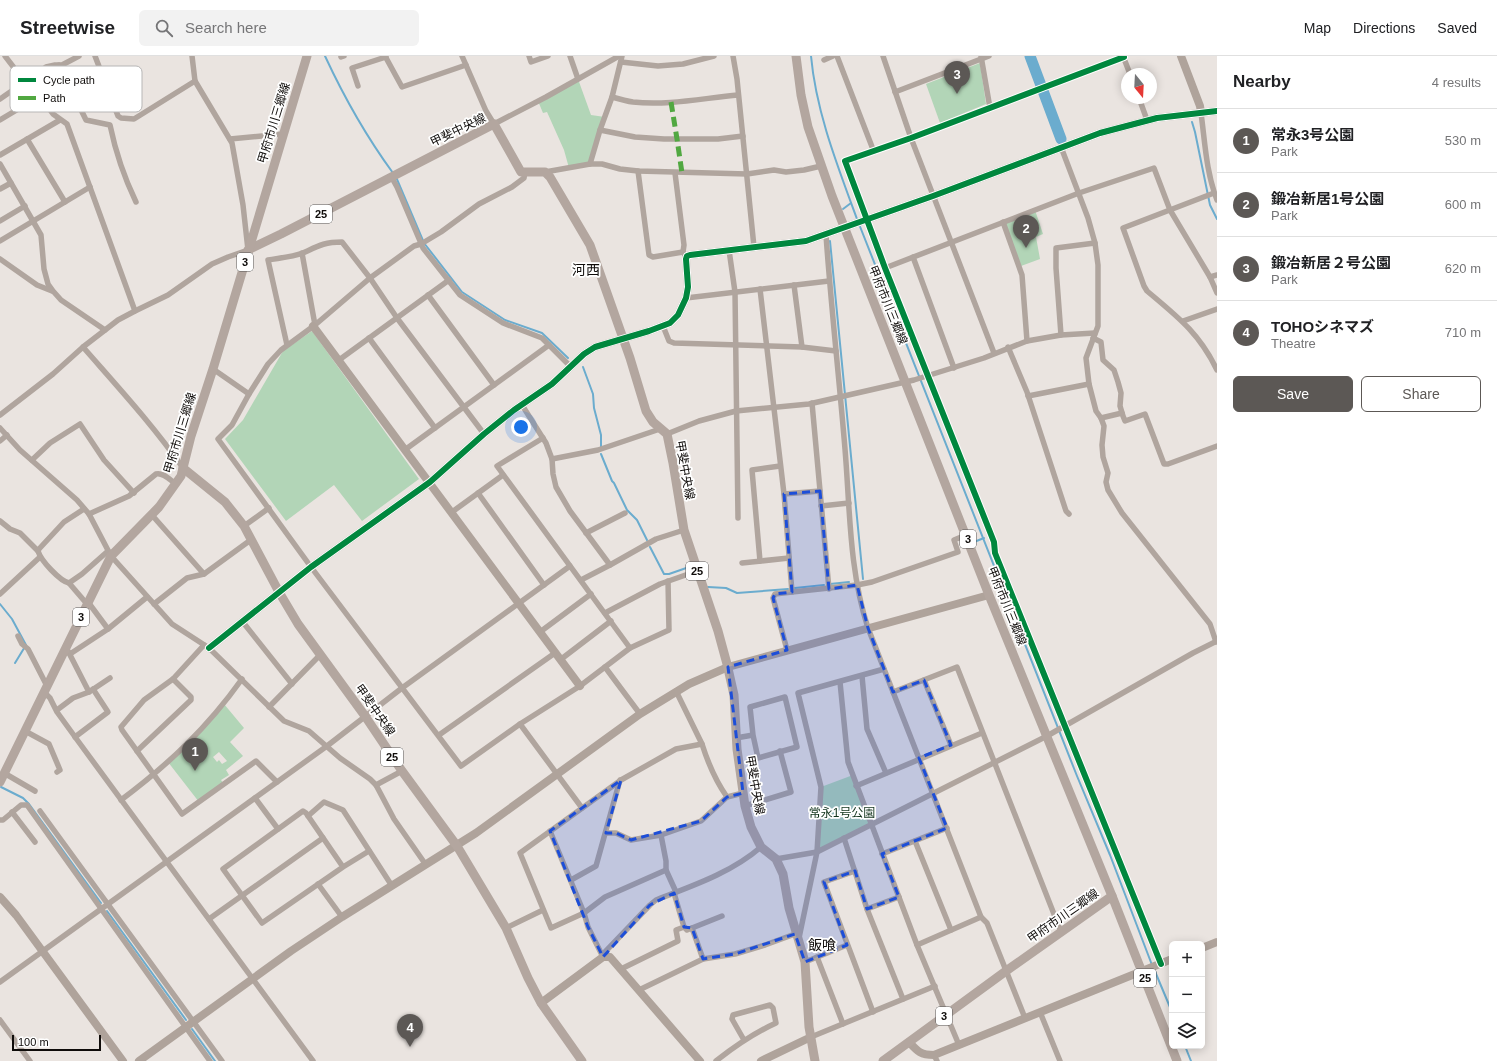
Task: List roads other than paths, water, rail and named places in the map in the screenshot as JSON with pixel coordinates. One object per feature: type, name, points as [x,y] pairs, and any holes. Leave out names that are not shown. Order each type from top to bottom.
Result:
[{"type":"main road","name":"甲府市川三郷線","points":[[2,778],[46,689],[68,650],[109,554],[151,514],[181,476],[191,436],[307,56]]},
{"type":"main road","name":"甲府市川三郷線","points":[[796,56],[804,112],[821,166],[848,226],[910,381],[989,595],[1112,896],[883,1061]]},
{"type":"main road","name":"甲斐中央線","points":[[248,250],[394,177],[494,124],[517,167],[521,172],[525,172]]},
{"type":"main road","points":[[525,172],[544,172]]},
{"type":"main road","name":"甲斐中央線","points":[[544,172],[554,183],[590,245],[624,339],[646,411],[652,422],[663,432],[673,463],[684,530],[718,632],[734,695],[736,738],[745,806],[751,827],[761,847],[776,859],[785,881],[789,908],[805,962],[811,1037],[815,1061]]},
{"type":"main road","name":"甲斐中央線","points":[[183,468],[225,502],[244,526],[298,624],[457,846],[506,928],[528,978],[541,1003],[582,1061]]},
{"type":"main road","name":"25","points":[[1112,896],[1152,967],[1177,1061]]},
{"type":"street","points":[[5,56],[13,66]]},
{"type":"street","points":[[52,66],[62,65],[80,56]]},
{"type":"street","points":[[95,56],[99,66]]},
{"type":"street","points":[[0,416],[105,330],[135,311],[168,295],[212,264],[228,256],[248,250],[243,205],[232,142],[195,81],[192,56]]},
{"type":"street","points":[[462,56],[486,111],[494,124],[621,58],[658,66],[683,64],[714,56]]},
{"type":"street","points":[[528,56],[531,62],[548,56]]},
{"type":"street","points":[[570,56],[578,79]]},
{"type":"street","points":[[733,56],[754,247]]},
{"type":"street","points":[[824,60],[833,56]]},
{"type":"street","points":[[837,56],[874,152]]},
{"type":"street","points":[[883,56],[911,138],[994,353]]},
{"type":"street","points":[[895,92],[981,57],[989,56]]},
{"type":"street","points":[[1128,68],[1124,56],[874,152],[845,161],[866,220],[994,542],[995,553],[1064,726],[1152,967]]},
{"type":"street","points":[[1181,56],[1200,106],[1208,164],[1214,193],[1217,200]]},
{"type":"street","points":[[358,86],[352,68],[385,57],[402,87],[466,65]]},
{"type":"street","points":[[981,57],[990,108]]},
{"type":"street","points":[[590,164],[612,97],[621,58]]},
{"type":"street","points":[[116,112],[120,118],[134,119],[195,81]]},
{"type":"street","points":[[0,99],[10,92]]},
{"type":"street","points":[[612,97],[634,102],[652,102],[738,95]]},
{"type":"street","points":[[1141,104],[1147,120]]},
{"type":"street","points":[[638,171],[649,255],[653,257],[685,254],[690,255],[806,241],[933,196],[1100,133],[1147,120],[1217,111]]},
{"type":"street","points":[[0,120],[13,112]]},
{"type":"street","points":[[52,112],[67,124],[135,311]]},
{"type":"street","points":[[82,112],[86,120],[110,125]]},
{"type":"street","points":[[110,125],[118,116]]},
{"type":"street","points":[[0,155],[60,120]]},
{"type":"street","points":[[110,125],[116,153],[124,176],[136,202]]},
{"type":"street","points":[[600,130],[635,137],[664,139],[718,139],[743,136]]},
{"type":"street","points":[[230,139],[283,134]]},
{"type":"street","points":[[27,139],[65,202]]},
{"type":"street","points":[[776,859],[817,852],[1047,736],[1193,653],[1216,642],[1210,624],[1122,513],[1108,490],[1106,482],[1108,473],[1103,458],[1102,445],[1104,426],[1096,411],[1089,384],[1086,358],[1098,326],[1098,265],[1095,243],[1088,218],[1061,147]]},
{"type":"street","points":[[0,164],[41,235],[44,269],[48,284],[61,300],[105,330]]},
{"type":"street","points":[[544,172],[590,164],[602,164],[620,169],[638,171],[747,174],[774,170],[786,172],[821,166]]},
{"type":"street","points":[[885,268],[1079,193],[1154,168],[1170,210],[1210,277],[1217,293]]},
{"type":"street","points":[[525,172],[524,178],[512,187],[479,204],[442,232],[423,243],[414,246],[370,278],[314,326],[286,345],[268,364],[248,394],[232,425],[218,439],[311,567],[461,766],[520,724],[580,686],[630,648],[669,630],[668,581]]},
{"type":"street","points":[[277,782],[256,761],[182,814],[121,727],[144,700],[174,678],[206,647],[311,567],[430,482],[484,434],[552,384],[589,350],[663,326],[670,323],[678,315],[686,298],[688,287],[675,173]]},
{"type":"street","points":[[394,177],[423,243],[460,295],[503,323],[542,338],[570,366]]},
{"type":"street","points":[[0,189],[11,183]]},
{"type":"street","points":[[0,241],[90,187]]},
{"type":"street","points":[[1214,193],[1123,228],[1147,291],[1183,321],[1193,332],[1217,370]]},
{"type":"street","points":[[0,221],[25,206]]},
{"type":"street","points":[[1003,222],[1022,275],[1027,341]]},
{"type":"street","points":[[826,235],[836,351],[843,396],[851,536],[857,585],[862,606],[868,628],[981,917],[987,923],[1026,1018]]},
{"type":"street","points":[[286,345],[268,260],[302,253],[313,247],[330,242],[342,242],[484,434]]},
{"type":"street","points":[[1061,335],[1056,248],[1095,243]]},
{"type":"street","points":[[729,250],[735,292],[738,518]]},
{"type":"street","points":[[302,253],[314,326],[580,686]]},
{"type":"street","points":[[913,257],[954,368]]},
{"type":"street","points":[[0,259],[37,285],[53,291]]},
{"type":"street","points":[[1210,277],[1217,275]]},
{"type":"street","points":[[339,360],[449,280]]},
{"type":"street","points":[[686,298],[829,281]]},
{"type":"street","points":[[794,285],[802,347]]},
{"type":"street","points":[[760,290],[784,494],[792,592]]},
{"type":"street","points":[[428,295],[494,385]]},
{"type":"street","points":[[1183,321],[1217,309]]},
{"type":"street","points":[[663,326],[670,341],[674,343],[802,347],[836,351]]},
{"type":"street","points":[[552,459],[598,450],[736,411],[812,403],[910,381],[984,358],[1027,341],[1061,335],[1094,336],[1100,342],[1103,360],[1114,370],[1120,393],[1122,413],[1125,421],[1145,414],[1164,464],[1168,464],[1217,446]]},
{"type":"street","points":[[369,338],[435,428]]},
{"type":"street","points":[[406,449],[549,345]]},
{"type":"street","points":[[83,347],[171,451],[183,468]]},
{"type":"street","points":[[1008,348],[1028,396],[1066,511],[1069,514]]},
{"type":"street","points":[[212,369],[248,394]]},
{"type":"street","points":[[1028,396],[1089,384]]},
{"type":"street","points":[[812,403],[829,589]]},
{"type":"street","points":[[522,405],[543,438],[552,459],[556,487],[570,510],[610,565]]},
{"type":"street","points":[[1101,418],[1122,413]]},
{"type":"street","points":[[32,460],[50,443],[80,424],[104,460],[134,493]]},
{"type":"street","points":[[0,428],[89,514],[97,527],[109,554],[172,624],[206,647],[242,679],[284,721],[309,731],[340,758],[376,785],[394,819],[426,865]]},
{"type":"street","points":[[0,441],[7,435]]},
{"type":"street","points":[[543,438],[497,466],[630,648]]},
{"type":"street","points":[[760,561],[752,470],[780,466]]},
{"type":"street","points":[[89,514],[134,493],[156,474],[164,474],[176,484]]},
{"type":"street","points":[[452,512],[503,475]]},
{"type":"street","points":[[784,494],[820,491]]},
{"type":"street","points":[[478,493],[544,585]]},
{"type":"street","points":[[821,506],[849,503]]},
{"type":"street","points":[[244,526],[269,508]]},
{"type":"street","points":[[0,594],[39,554],[64,522],[84,509]]},
{"type":"street","points":[[151,514],[204,574]]},
{"type":"street","points":[[586,533],[625,514]]},
{"type":"street","points":[[0,521],[10,529],[20,533],[60,578],[70,582],[108,629]]},
{"type":"street","points":[[581,580],[656,539],[684,530]]},
{"type":"street","points":[[787,650],[773,598],[775,594],[829,589],[882,580],[958,552],[954,540],[966,535]]},
{"type":"street","points":[[154,604],[187,578],[204,574],[252,539]]},
{"type":"street","points":[[70,582],[109,554]]},
{"type":"street","points":[[742,563],[789,558]]},
{"type":"street","points":[[0,982],[327,746],[518,602],[570,566]]},
{"type":"street","points":[[605,614],[668,581],[698,571]]},
{"type":"street","points":[[540,632],[591,594]]},
{"type":"street","points":[[139,1061],[253,978],[342,917],[457,846],[640,714],[676,691],[707,675],[728,667],[989,595]]},
{"type":"street","points":[[75,737],[108,712],[91,691],[68,650],[108,629],[147,598]]},
{"type":"street","points":[[242,621],[292,684]]},
{"type":"street","points":[[560,660],[611,621]]},
{"type":"street","points":[[18,636],[25,647],[56,710],[313,1061]]},
{"type":"street","points":[[439,735],[555,652]]},
{"type":"street","points":[[269,707],[320,655]]},
{"type":"street","points":[[605,667],[640,714]]},
{"type":"street","points":[[893,692],[957,667],[1061,932]]},
{"type":"street","points":[[639,990],[703,959],[735,954],[765,945],[797,938],[817,852],[821,787],[798,693],[884,669]]},
{"type":"street","points":[[862,676],[867,729],[886,773]]},
{"type":"street","points":[[56,710],[73,698],[91,691],[110,678]]},
{"type":"street","points":[[137,751],[191,700],[191,698],[174,678]]},
{"type":"street","points":[[121,800],[154,775],[208,724],[242,679]]},
{"type":"street","points":[[924,680],[951,745]]},
{"type":"street","points":[[840,682],[848,762],[917,945],[959,1045]]},
{"type":"street","points":[[676,691],[702,744],[708,764],[716,781],[727,797]]},
{"type":"street","points":[[785,697],[797,747],[758,758],[753,735],[750,707],[785,697]]},
{"type":"street","points":[[520,724],[582,808]]},
{"type":"street","points":[[25,731],[49,744],[60,770],[58,772]]},
{"type":"street","points":[[856,786],[982,732]]},
{"type":"street","points":[[736,738],[753,735]]},
{"type":"street","points":[[666,870],[605,897],[584,913],[550,928],[520,853],[620,780],[676,749],[702,744]]},
{"type":"street","points":[[745,806],[791,792],[780,752]]},
{"type":"street","points":[[376,785],[402,771]]},
{"type":"street","points":[[2,778],[35,791]]},
{"type":"street","points":[[571,880],[596,866],[620,780]]},
{"type":"street","points":[[606,833],[616,833],[632,840],[661,835],[701,821],[727,797],[743,793]]},
{"type":"street","points":[[255,798],[278,829]]},
{"type":"street","points":[[308,816],[324,802],[343,810],[392,886]]},
{"type":"street","points":[[0,820],[3,820],[21,805],[27,805],[210,1061]]},
{"type":"street","points":[[343,867],[303,811],[223,869],[262,923],[343,867],[369,851]]},
{"type":"street","points":[[12,812],[35,842]]},
{"type":"street","points":[[40,812],[222,1061]]},
{"type":"street","points":[[882,854],[947,828]]},
{"type":"street","points":[[550,831],[584,913],[588,928],[603,957]]},
{"type":"street","points":[[661,835],[666,861],[666,870],[675,893],[684,927]]},
{"type":"street","points":[[209,919],[323,838]]},
{"type":"street","points":[[844,838],[867,909],[903,999]]},
{"type":"street","points":[[915,841],[951,930]]},
{"type":"street","points":[[541,1003],[603,957],[605,952],[650,904],[656,900],[717,875],[752,856],[761,847]]},
{"type":"street","points":[[855,871],[824,882],[873,1012]]},
{"type":"street","points":[[318,884],[342,917]]},
{"type":"street","points":[[0,897],[16,915],[123,1061]]},
{"type":"street","points":[[867,909],[900,897]]},
{"type":"street","points":[[506,928],[543,910]]},
{"type":"street","points":[[622,970],[678,942],[676,930],[684,927],[687,930],[722,916]]},
{"type":"street","points":[[917,945],[981,917]]},
{"type":"street","points":[[692,928],[703,959]]},
{"type":"street","points":[[1205,947],[1217,942]]},
{"type":"street","points":[[805,962],[847,945]]},
{"type":"street","points":[[603,957],[610,957],[700,1061]]},
{"type":"street","points":[[817,957],[843,1024]]},
{"type":"street","points":[[909,1042],[916,1050],[924,1055],[936,1058],[959,1045],[1169,961]]},
{"type":"street","points":[[761,1061],[811,1037],[935,986]]},
{"type":"street","points":[[716,1061],[758,1031],[776,1023],[773,1008],[770,1005],[733,1015],[732,1020],[744,1040]]},
{"type":"street","points":[[1040,1012],[1060,1061]]},
{"type":"street","points":[[0,1020],[30,1061]]},
{"type":"waterway","points":[[325,56],[356,116],[393,173]]},
{"type":"waterway","points":[[811,56],[823,118],[835,159],[857,219]]},
{"type":"waterway","points":[[1030,56],[1061,139]]},
{"type":"waterway","points":[[1192,122],[1210,205],[1217,219]]},
{"type":"waterway","points":[[396,177],[424,243],[462,292],[505,320],[542,333],[568,358]]},
{"type":"waterway","points":[[843,209],[851,203]]},
{"type":"waterway","points":[[859,224],[1077,776],[1110,855],[1152,965]]},
{"type":"waterway","points":[[830,241],[863,579]]},
{"type":"waterway","points":[[583,367],[593,394],[594,408],[601,435],[601,447]]},
{"type":"waterway","points":[[601,454],[612,481],[627,510],[637,520],[647,540]]},
{"type":"waterway","points":[[974,542],[984,538]]},
{"type":"waterway","points":[[650,547],[664,574],[669,574],[692,566]]},
{"type":"waterway","points":[[830,584],[849,582]]},
{"type":"waterway","points":[[795,588],[824,585]]},
{"type":"waterway","points":[[708,587],[726,588],[737,593],[788,589]]},
{"type":"waterway","points":[[0,604],[12,619],[26,645],[15,663]]},
{"type":"waterway","points":[[1,787],[23,798],[29,804],[101,903]]},
{"type":"waterway","points":[[107,911],[186,1020]]},
{"type":"waterway","points":[[1154,969],[1169,1005]]},
{"type":"waterway","points":[[192,1029],[215,1061]]},
{"type":"waterway","points":[[1186,1049],[1191,1061]]},
{"type":"place","name":"鍛冶新居２号公園","points":[[957,94]]},
{"type":"place","name":"鍛冶新居1号公園","points":[[1026,248]]},
{"type":"place","name":"常永3号公園","points":[[195,771]]},
{"type":"place","name":"TOHOシネマズ","points":[[410,1047]]},
{"type":"district","name":"河西","points":[[586,270]]},
{"type":"district","name":"飯喰","points":[[822,945]]},
{"type":"park label","name":"常永1号公園","points":[[842,813]]}]
